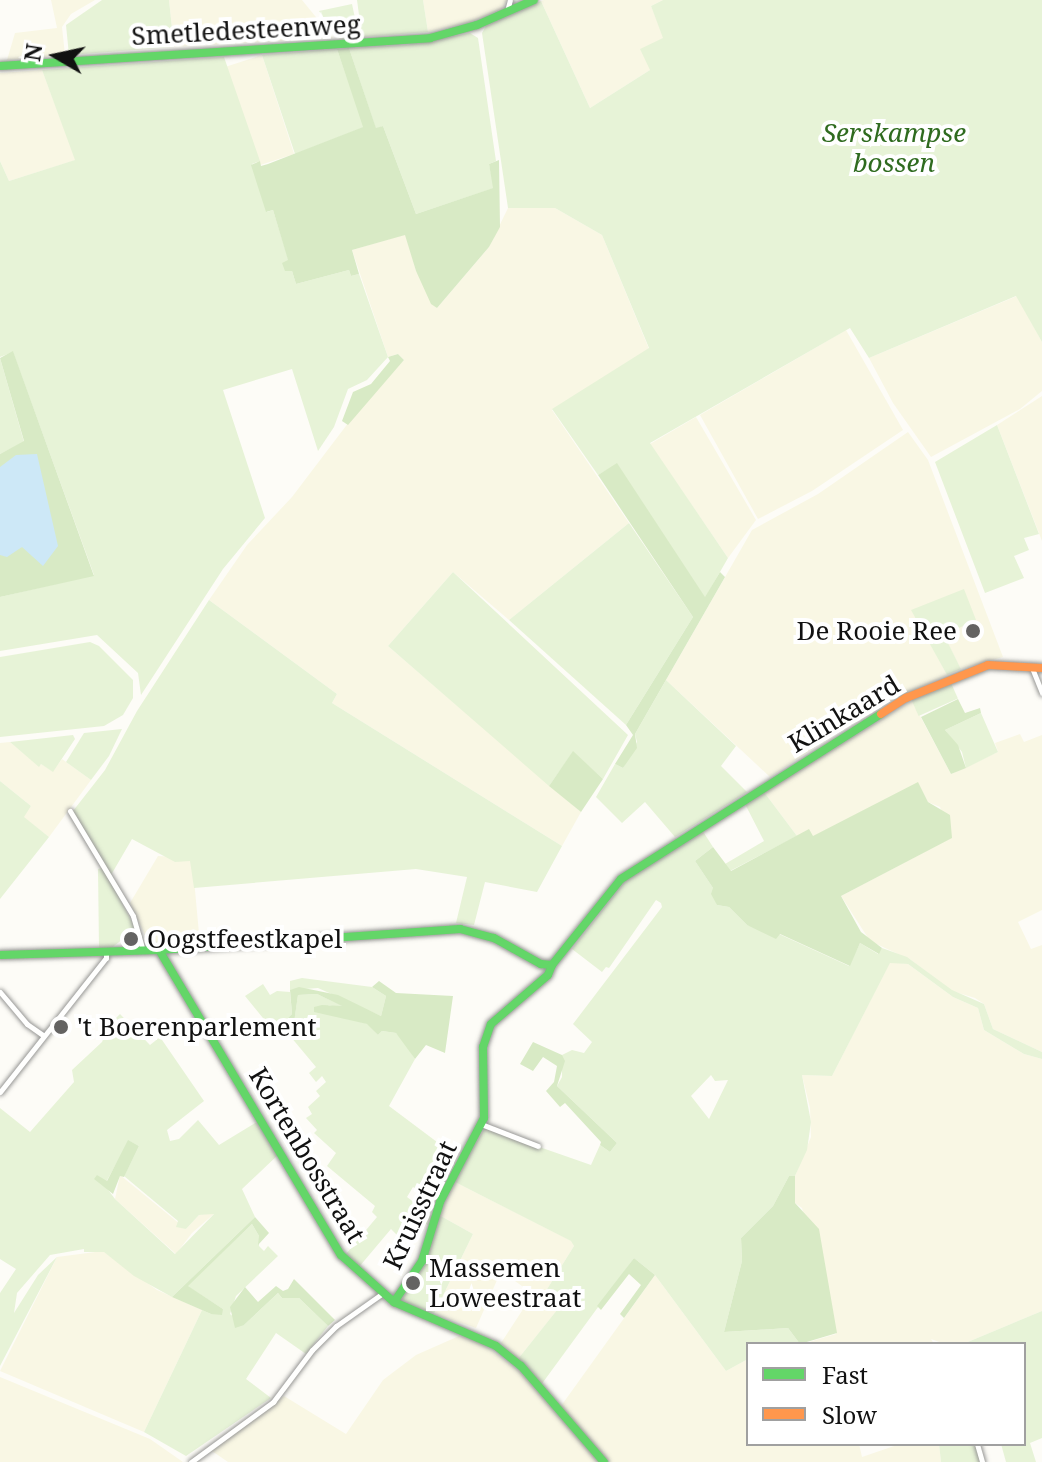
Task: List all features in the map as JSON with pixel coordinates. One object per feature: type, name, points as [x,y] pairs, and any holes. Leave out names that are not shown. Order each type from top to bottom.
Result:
[{"type":"street","points":[[507,12],[510,0]]},
{"type":"street","name":"Smetledesteenweg","points":[[0,66],[408,40],[453,33],[534,0]]},
{"type":"street","name":"Klinkaard","points":[[552,965],[621,879],[681,838],[906,698],[988,665],[1037,668]]},
{"type":"street","points":[[1037,668],[1042,693]]},
{"type":"street","points":[[70,811],[133,916],[143,950]]},
{"type":"street","points":[[0,955],[159,950],[460,929],[494,938],[541,964],[552,965]]},
{"type":"street","name":"Kortenbosstraat","points":[[159,950],[283,1153],[324,1230],[341,1255],[394,1302],[496,1346],[521,1366],[604,1462]]},
{"type":"street","points":[[0,1092],[106,958],[106,951]]},
{"type":"street","name":"Kruisstraat","points":[[394,1302],[422,1261],[440,1202],[481,1124],[486,1104],[482,1060],[485,1036],[502,1013],[548,975],[552,965]]},
{"type":"street","points":[[0,992],[27,1024],[43,1035]]},
{"type":"street","name":"Kruisstraat","points":[[481,1124],[538,1146]]},
{"type":"street","points":[[191,1462],[273,1402],[312,1350],[336,1326],[383,1293]]},
{"type":"shaded area","points":[[51,0],[95,0],[71,14],[62,27],[65,55],[7,60],[15,33],[57,28]]},
{"type":"shaded area","points":[[169,0],[302,0],[333,38],[174,47]]},
{"type":"shaded area","points":[[423,0],[507,0],[502,9],[470,22],[428,32]]},
{"type":"shaded area","points":[[663,0],[651,6],[664,38],[650,70],[590,108],[541,1]]},
{"type":"shaded area","points":[[262,55],[294,154],[258,166],[226,67]]},
{"type":"shaded area","points":[[42,70],[76,160],[9,181],[0,161],[0,73]]},
{"type":"shaded area","points":[[508,208],[555,208],[602,235],[649,349],[552,410],[629,523],[509,620],[453,572],[388,646],[581,812],[562,846],[332,703],[337,694],[209,600],[247,545],[292,497],[355,414],[404,360],[398,354],[388,357],[352,250],[406,234],[416,271],[437,308],[489,247]]},
{"type":"shaded area","points":[[1017,296],[1042,342],[1042,391],[1020,409],[931,457],[893,403],[869,358]]},
{"type":"shaded area","points":[[846,330],[903,430],[812,491],[758,519],[700,415]]},
{"type":"shaded area","points":[[1042,396],[1042,541],[997,425]]},
{"type":"shaded area","points":[[696,417],[756,520],[728,558],[650,444]]},
{"type":"shaded area","points":[[908,432],[928,460],[1003,657],[961,669],[944,636],[912,610],[947,675],[873,709],[770,777],[666,680],[752,530],[818,494]]},
{"type":"shaded area","points":[[912,701],[951,774],[998,752],[995,743],[1020,734],[1024,742],[1042,735],[1042,910],[1018,922],[1031,949],[1042,945],[1042,1052],[993,1029],[984,1004],[975,998],[952,991],[911,960],[870,941],[841,896],[951,838],[940,807],[928,802],[918,783],[812,837],[809,830],[797,836],[764,792]]},
{"type":"shaded area","points":[[10,742],[39,766],[41,764],[53,771],[62,759],[91,780],[49,837],[23,817],[31,806],[0,781],[0,743]]},
{"type":"shaded area","points":[[158,856],[192,858],[200,944],[150,946],[130,903]]},
{"type":"shaded area","points":[[890,962],[908,964],[953,997],[978,1008],[984,1030],[1024,1054],[1042,1059],[1042,1311],[968,1342],[931,1339],[933,1342],[809,1342],[836,1334],[802,1208],[795,1203],[793,1196],[795,1176],[811,1137],[810,1108],[802,1075],[832,1076]]},
{"type":"shaded area","points":[[120,1175],[186,1229],[199,1215],[215,1213],[192,1233],[176,1254],[115,1199]]},
{"type":"shaded area","points":[[453,1181],[572,1241],[574,1246],[544,1294],[558,1309],[518,1359],[501,1343],[533,1294],[501,1271],[476,1328],[434,1314],[473,1234],[439,1215]]},
{"type":"shaded area","points":[[103,1251],[157,1290],[202,1310],[144,1432],[0,1371],[57,1257]]},
{"type":"shaded area","points":[[655,1275],[726,1371],[746,1360],[746,1446],[859,1446],[862,1457],[894,1446],[939,1446],[941,1462],[609,1462],[561,1406]]},
{"type":"shaded area","points":[[459,1336],[479,1341],[520,1372],[599,1462],[228,1462],[212,1451],[284,1396],[346,1434],[383,1380],[416,1355]]},
{"type":"shaded area","points":[[0,1377],[150,1439],[183,1462],[0,1462]]},
{"type":"green space","points":[[102,0],[169,0],[174,47],[69,55],[66,25]]},
{"type":"green space","points":[[357,0],[423,0],[428,32],[362,37]]},
{"type":"green space","name":"Serskampse bossen","points":[[663,0],[1042,0],[1042,342],[1016,296],[869,358],[850,328],[650,443],[728,558],[705,598],[617,464],[598,475],[552,409],[649,348],[602,235],[555,208],[508,208],[482,33],[486,26],[541,1],[590,108],[650,70],[640,49],[663,38],[651,6]]},
{"type":"green space","points":[[352,4],[359,37],[339,39],[319,11]]},
{"type":"green space","points":[[470,33],[478,38],[496,161],[489,164],[494,188],[416,214],[383,126],[376,129],[349,48],[407,45]]},
{"type":"green space","points":[[349,48],[376,128],[383,126],[416,214],[493,188],[489,164],[499,160],[500,227],[489,247],[437,308],[431,304],[416,271],[405,235],[352,250],[359,274],[351,276],[349,270],[296,284],[292,271],[285,271],[282,263],[288,260],[273,210],[266,212],[251,165],[260,161],[261,166],[268,164],[363,127],[337,49]]},
{"type":"green space","points":[[337,49],[364,127],[295,154],[262,55]]},
{"type":"green space","points":[[224,57],[260,161],[252,164],[267,212],[273,210],[296,284],[349,270],[351,276],[359,274],[388,357],[367,380],[348,389],[334,427],[318,451],[292,369],[223,390],[265,518],[223,569],[141,695],[138,673],[97,635],[0,651],[0,597],[94,575],[13,352],[0,357],[0,161],[9,181],[75,160],[42,70]]},
{"type":"green space","points":[[13,351],[94,576],[0,597],[0,454],[24,441],[0,358]]},
{"type":"green space","points":[[398,354],[404,360],[348,425],[342,421],[353,392],[371,384],[390,361],[388,357]]},
{"type":"green space","points":[[0,358],[24,442],[0,454]]},
{"type":"green space","points":[[997,425],[1039,534],[1024,538],[1029,550],[1014,556],[1024,578],[985,593],[935,462]]},
{"type":"green space","points":[[617,463],[705,597],[720,572],[725,577],[635,734],[637,748],[623,768],[615,764],[633,735],[626,725],[693,617],[598,475]]},
{"type":"green space","points":[[629,523],[693,617],[626,725],[509,620]]},
{"type":"green space","points":[[453,572],[628,735],[603,779],[573,752],[549,786],[388,646]]},
{"type":"green space","points":[[964,589],[976,620],[944,635],[961,669],[947,675],[911,610]]},
{"type":"green space","points":[[209,600],[337,694],[332,703],[562,846],[537,892],[485,882],[474,925],[456,923],[467,877],[416,869],[194,888],[190,861],[175,862],[132,839],[111,875],[73,811],[105,770],[137,711]]},
{"type":"green space","points":[[90,642],[99,646],[133,680],[133,698],[123,715],[104,726],[0,737],[0,657]]},
{"type":"green space","points":[[666,680],[736,746],[721,766],[747,792],[675,837],[645,802],[622,823],[596,797],[615,764],[623,768],[637,742],[635,734]]},
{"type":"green space","points":[[951,683],[958,699],[919,716],[912,700]]},
{"type":"green space","points":[[958,699],[965,713],[980,708],[981,713],[945,730],[958,745],[966,768],[951,774],[921,717]]},
{"type":"green space","points":[[981,713],[998,752],[966,768],[962,752],[945,730]]},
{"type":"green space","points":[[122,729],[109,756],[91,780],[66,762],[84,733]]},
{"type":"green space","points":[[73,735],[75,739],[53,772],[41,764],[39,767],[10,742]]},
{"type":"green space","points":[[573,751],[603,779],[581,812],[549,786]]},
{"type":"green space","points":[[0,781],[31,806],[24,817],[49,837],[0,899]]},
{"type":"green space","points":[[918,782],[928,802],[950,815],[952,838],[841,896],[861,932],[882,948],[879,954],[860,943],[850,966],[780,934],[776,939],[747,925],[729,907],[717,905],[711,894],[713,888],[695,861],[713,847],[731,871],[809,829],[813,836]]},
{"type":"green space","points":[[764,792],[797,836],[730,871],[725,864],[764,841],[745,804]]},
{"type":"green space","points":[[702,830],[713,847],[695,861],[713,888],[717,905],[729,907],[747,925],[779,934],[849,966],[860,943],[878,954],[882,948],[907,957],[952,990],[984,1004],[993,1029],[1042,1052],[1042,1059],[1024,1054],[984,1030],[978,1008],[953,997],[908,964],[890,963],[832,1076],[802,1075],[811,1122],[807,1150],[795,1176],[789,1176],[773,1206],[741,1238],[742,1261],[724,1332],[788,1328],[798,1342],[746,1342],[746,1360],[726,1371],[655,1275],[634,1258],[541,1385],[518,1359],[557,1310],[544,1294],[574,1246],[571,1241],[453,1181],[485,1128],[591,1165],[600,1145],[610,1152],[617,1143],[557,1086],[562,1077],[562,1055],[572,1050],[584,1053],[592,1042],[573,1024],[662,907],[661,903],[656,900],[609,968],[602,972],[572,949],[626,880]],"holes":[[[711,1075],[715,1081],[728,1080],[709,1119],[691,1096]]]},
{"type":"green space","points":[[103,868],[136,929],[110,949],[99,949],[98,869]]},
{"type":"green space","points":[[302,978],[372,987],[386,996],[381,1016],[318,988],[290,990],[290,981]]},
{"type":"green space","points":[[379,981],[396,993],[453,996],[445,1053],[426,1045],[415,1059],[396,1033],[382,1031],[378,1035],[367,1024],[314,1012],[314,1007],[322,1005],[342,1006],[317,994],[298,995],[294,1023],[285,1030],[281,1026],[292,1014],[290,990],[299,987],[338,995],[381,1016],[386,996],[372,987]]},
{"type":"green space","points":[[263,984],[270,995],[277,991],[290,992],[292,1014],[276,1034],[245,996]]},
{"type":"green space","points":[[317,994],[343,1006],[341,1009],[329,1005],[321,1011],[368,1024],[378,1035],[382,1031],[401,1037],[415,1059],[389,1106],[457,1157],[436,1203],[413,1187],[407,1197],[432,1216],[429,1226],[419,1219],[402,1240],[391,1229],[359,1267],[346,1254],[377,1217],[372,1212],[375,1206],[327,1166],[336,1153],[314,1133],[317,1130],[306,1118],[312,1114],[308,1107],[320,1096],[316,1091],[326,1082],[322,1076],[316,1082],[309,1073],[316,1067],[285,1030],[294,1022],[298,995]]},
{"type":"green space","points":[[120,1014],[150,1045],[160,1037],[204,1101],[167,1130],[170,1141],[179,1139],[198,1120],[219,1145],[260,1120],[280,1153],[242,1189],[255,1217],[172,1297],[134,1276],[104,1252],[84,1252],[84,1249],[50,1255],[17,1293],[14,1313],[38,1275],[57,1257],[0,1366],[0,1293],[16,1269],[0,1259],[0,1108],[30,1132],[74,1082],[72,1070],[102,1042],[109,1025]],"holes":[[[129,1141],[139,1146],[124,1176],[178,1221],[176,1227],[186,1229],[199,1215],[214,1214],[175,1254],[115,1199],[97,1175],[106,1182]]]},
{"type":"green space","points":[[533,1042],[562,1055],[565,1061],[557,1086],[617,1143],[610,1152],[600,1145],[601,1142],[565,1103],[560,1107],[546,1091],[554,1082],[557,1066],[543,1057],[533,1071],[520,1064]]},
{"type":"green space","points":[[128,1140],[139,1146],[124,1177],[120,1176],[113,1194],[94,1179],[97,1175],[107,1181]]},
{"type":"green space","points":[[789,1176],[795,1176],[795,1203],[819,1229],[837,1333],[798,1342],[788,1328],[724,1332],[742,1261],[741,1238],[773,1206]]},
{"type":"green space","points":[[439,1215],[473,1234],[434,1314],[405,1303],[402,1298],[425,1264]]},
{"type":"green space","points":[[255,1217],[269,1233],[258,1245],[259,1236],[252,1224],[188,1286],[223,1309],[222,1315],[211,1314],[172,1297]]},
{"type":"green space","points":[[252,1224],[259,1236],[259,1246],[264,1251],[268,1246],[278,1256],[236,1296],[230,1314],[244,1325],[278,1293],[282,1298],[299,1298],[328,1326],[306,1354],[276,1333],[246,1379],[271,1398],[186,1456],[144,1432],[202,1310],[211,1314],[223,1309],[187,1286]]},
{"type":"green space","points":[[634,1258],[655,1275],[624,1318],[620,1314],[641,1285],[629,1274],[601,1310],[597,1306]]},
{"type":"green space","points":[[294,1279],[335,1320],[328,1326],[299,1298],[282,1298],[278,1293],[244,1325],[235,1328],[230,1307],[245,1287],[258,1302],[276,1286],[283,1291],[288,1289]]},
{"type":"green space","points":[[1042,1311],[1042,1438],[1030,1443],[1036,1462],[1006,1462],[1002,1446],[1026,1446],[1026,1342],[968,1342]]},
{"type":"green space","points":[[939,1446],[977,1446],[981,1462],[941,1462]]},
{"type":"water","points":[[37,454],[58,546],[43,566],[22,547],[7,557],[0,555],[0,467],[16,455]]},
{"type":"traffic: fast","points":[[0,66],[430,38],[477,25],[534,0]]},
{"type":"traffic: fast","points":[[394,1302],[422,1261],[440,1202],[484,1118],[483,1047],[491,1024],[548,975],[552,965],[621,879],[881,714]]},
{"type":"traffic: fast","points":[[0,955],[159,950],[460,929],[494,938],[541,964],[552,965]]},
{"type":"traffic: fast","points":[[159,950],[341,1255],[394,1302],[496,1346],[521,1366],[604,1462]]},
{"type":"traffic: slow","points":[[881,714],[906,698],[988,665],[1042,668]]},
{"type":"place","name":"De Rooie Ree","points":[[973,631]]},
{"type":"place","name":"Oogstfeestkapel","points":[[131,939]]},
{"type":"place","name":"'t Boerenparlement","points":[[61,1027]]},
{"type":"place","name":"Massemen Loweestraat","points":[[413,1283]]}]
